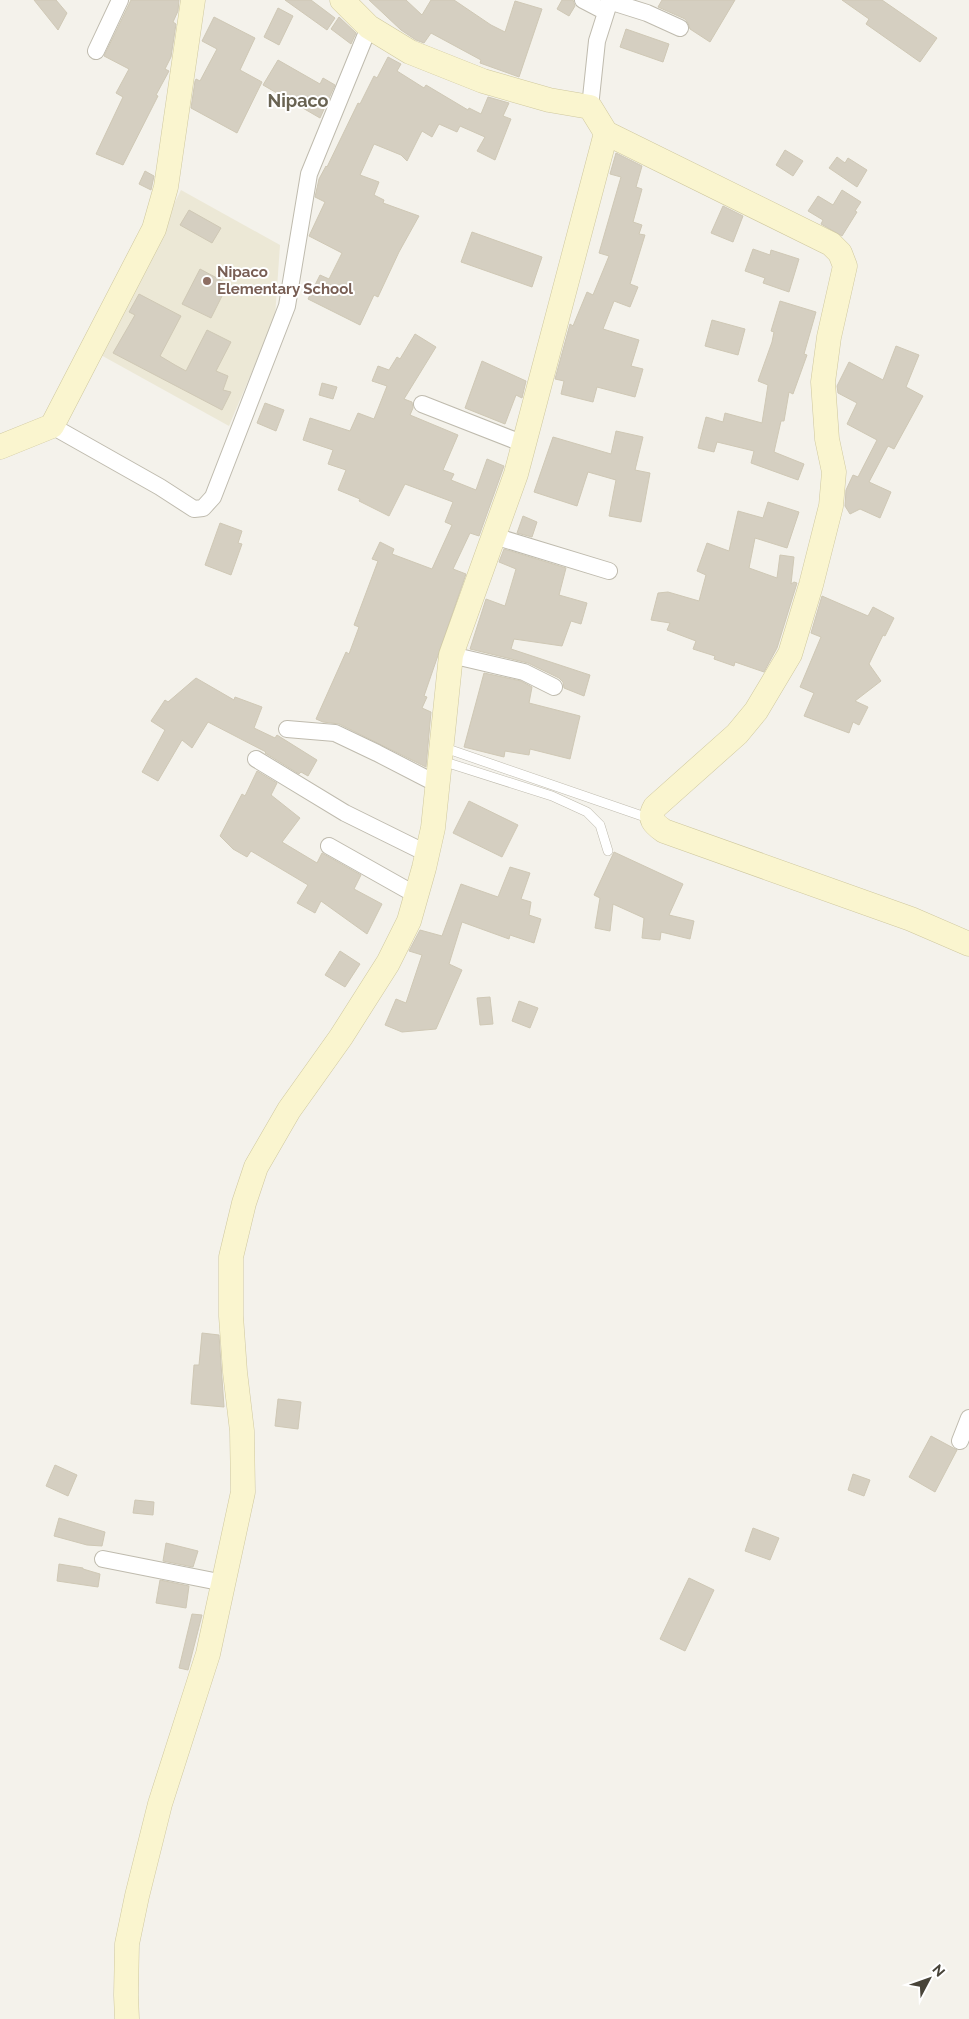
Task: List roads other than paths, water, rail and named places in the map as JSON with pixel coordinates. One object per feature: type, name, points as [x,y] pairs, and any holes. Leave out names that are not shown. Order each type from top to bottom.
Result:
[{"type":"street","points":[[96,51],[120,0]]},
{"type":"street","points":[[0,447],[52,426],[154,228],[166,187],[193,0]]},
{"type":"street","points":[[342,0],[369,27],[410,52],[483,82],[549,100],[590,107]]},
{"type":"street","points":[[584,0],[647,13],[680,28]]},
{"type":"street","points":[[609,4],[596,41],[590,107],[606,132],[831,244],[840,253],[844,266],[829,337],[823,382],[827,439],[834,472],[831,506],[812,585],[790,654],[756,711],[737,734],[655,807],[652,819],[656,825],[664,830],[911,919],[969,944]]},
{"type":"street","points":[[52,426],[160,487],[194,509],[203,508],[208,503],[216,488],[287,306],[309,174],[369,27]]},
{"type":"street","points":[[128,2019],[126,1995],[127,1944],[136,1896],[160,1804],[208,1654],[244,1492],[242,1431],[231,1316],[231,1257],[244,1203],[256,1167],[289,1110],[341,1037],[388,963],[409,921],[428,854],[433,828],[451,655],[516,474],[606,132]]},
{"type":"street","points":[[422,404],[524,444]]},
{"type":"street","points":[[494,536],[609,570]]},
{"type":"street","points":[[451,655],[524,672],[554,687]]},
{"type":"street","points":[[287,729],[335,734],[378,753],[437,784]]},
{"type":"street","points":[[256,759],[346,812],[428,854]]},
{"type":"street","points":[[329,846],[416,895]]},
{"type":"street","points":[[960,1441],[969,1418]]},
{"type":"street","points":[[103,1559],[224,1583]]},
{"type":"lane","points":[[440,754],[652,819]]},
{"type":"lane","points":[[440,754],[552,796],[588,812],[600,825],[608,852]]},
{"type":"place","name":"Nipaco Elementary School","points":[[207,281]]},
{"type":"district","name":"Nipaco","points":[[298,101]]}]
